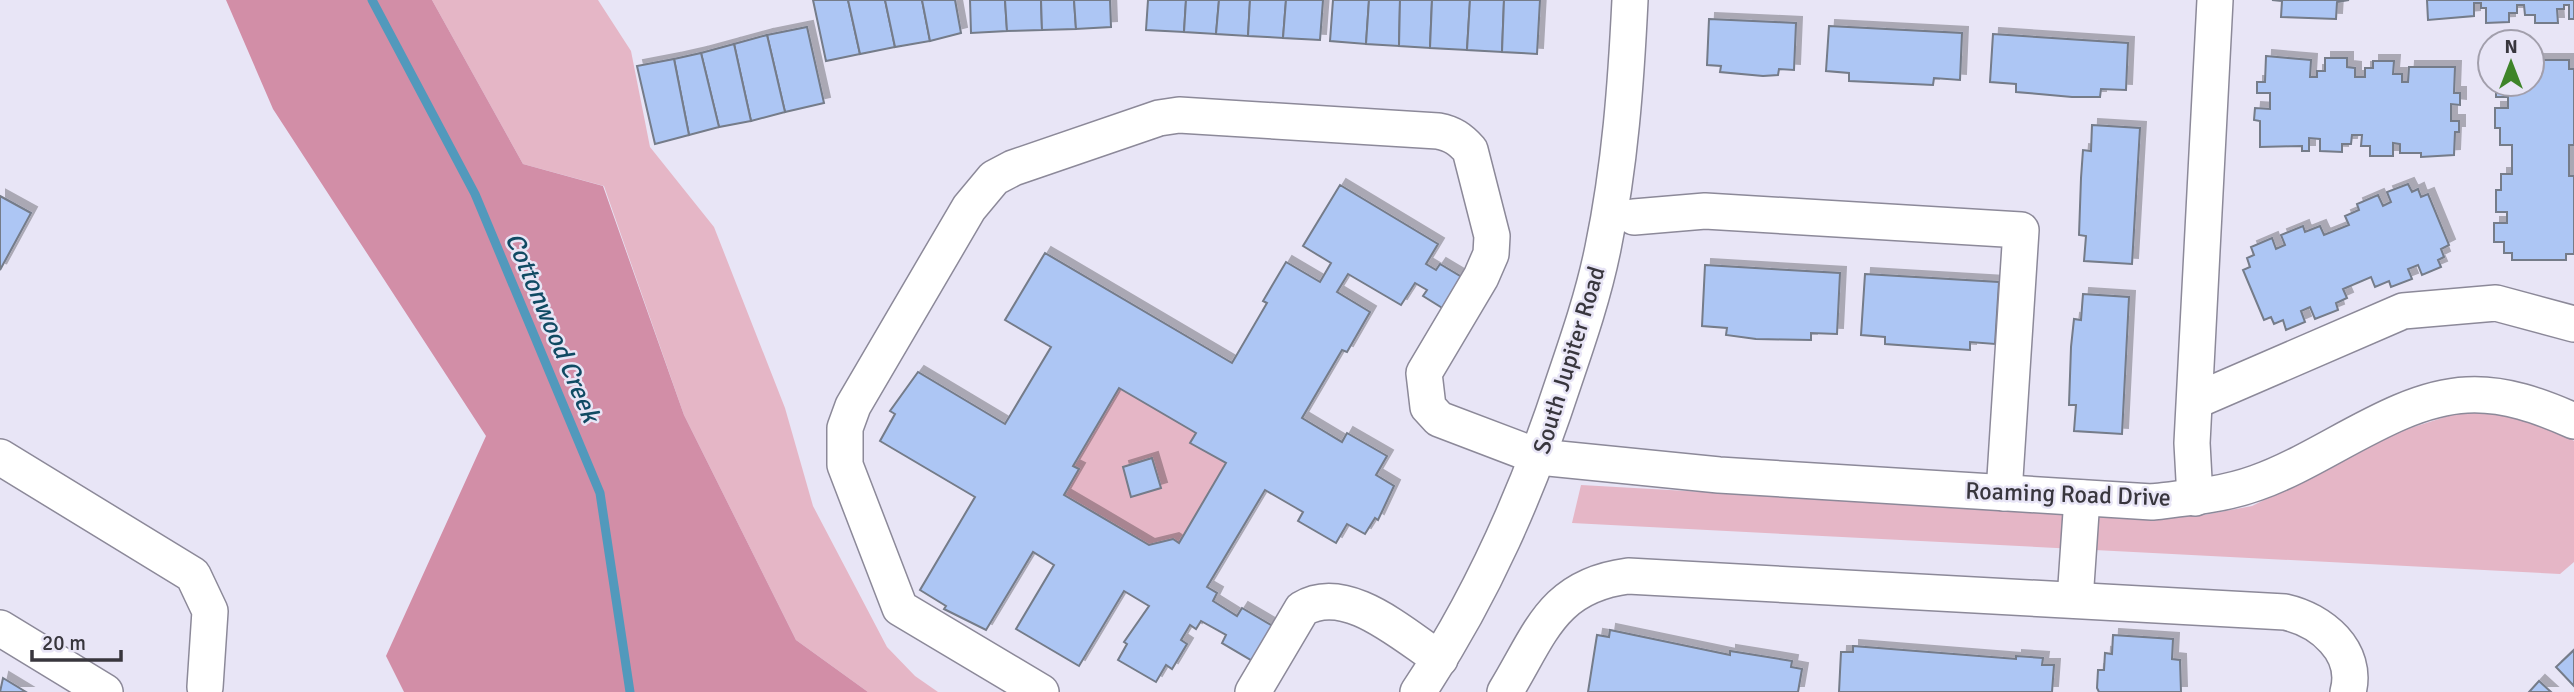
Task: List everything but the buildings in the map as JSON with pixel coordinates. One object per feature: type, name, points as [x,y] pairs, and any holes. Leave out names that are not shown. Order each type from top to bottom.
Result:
[{"type":"street","name":"South Jupiter Road","points":[[1418,692],[1440,659],[1504,542],[1539,457],[1584,321],[1603,249],[1618,158],[1630,0]]},
{"type":"street","points":[[2195,498],[2192,443],[2215,0]]},
{"type":"street","name":"Roaming Road Drive","points":[[1041,692],[900,608],[845,465],[845,428],[853,407],[969,208],[994,178],[1013,168],[1137,124],[1179,115],[1452,133],[1470,150],[1492,236],[1490,254],[1481,277],[1424,373],[1428,407],[1439,419],[1539,457],[1719,475],[2152,502],[2195,498],[2256,483],[2293,468],[2384,420],[2426,404],[2465,395],[2503,397],[2536,404],[2574,421]]},
{"type":"street","points":[[1634,217],[1705,211],[2021,230],[2004,493]]},
{"type":"street","points":[[2195,401],[2403,311],[2496,303],[2574,324]]},
{"type":"street","points":[[0,457],[193,575],[210,611],[205,687]]},
{"type":"street","points":[[2075,600],[2082,498]]},
{"type":"street","points":[[1505,692],[1557,606],[1578,590],[1602,580],[1628,576],[2285,612],[2314,621],[2341,646],[2349,664],[2348,692]]},
{"type":"street","points":[[1253,692],[1302,609],[1315,601],[1334,599],[1357,606],[1440,659]]},
{"type":"street","points":[[0,628],[106,692]]},
{"type":"shaded area","points":[[226,0],[432,0],[523,164],[603,186],[684,415],[796,640],[868,692],[404,692],[386,656],[486,436],[273,109]]},
{"type":"shaded area","points":[[432,0],[598,0],[631,51],[650,147],[714,227],[785,408],[813,506],[887,647],[915,676],[938,692],[868,692],[796,640],[684,415],[604,186],[523,164]]},
{"type":"shaded area","points":[[1119,388],[1196,433],[1191,443],[1226,463],[1179,543],[1173,539],[1149,545],[1064,495],[1079,470],[1073,466]]},
{"type":"shaded area","points":[[2461,412],[2505,415],[2534,421],[2574,441],[2574,562],[2560,574],[1572,523],[1581,485],[2006,509],[2204,515],[2252,506],[2401,431]]},
{"type":"waterway","name":"Cottonwood Creek","points":[[372,0],[475,194],[600,493],[630,692]]}]
